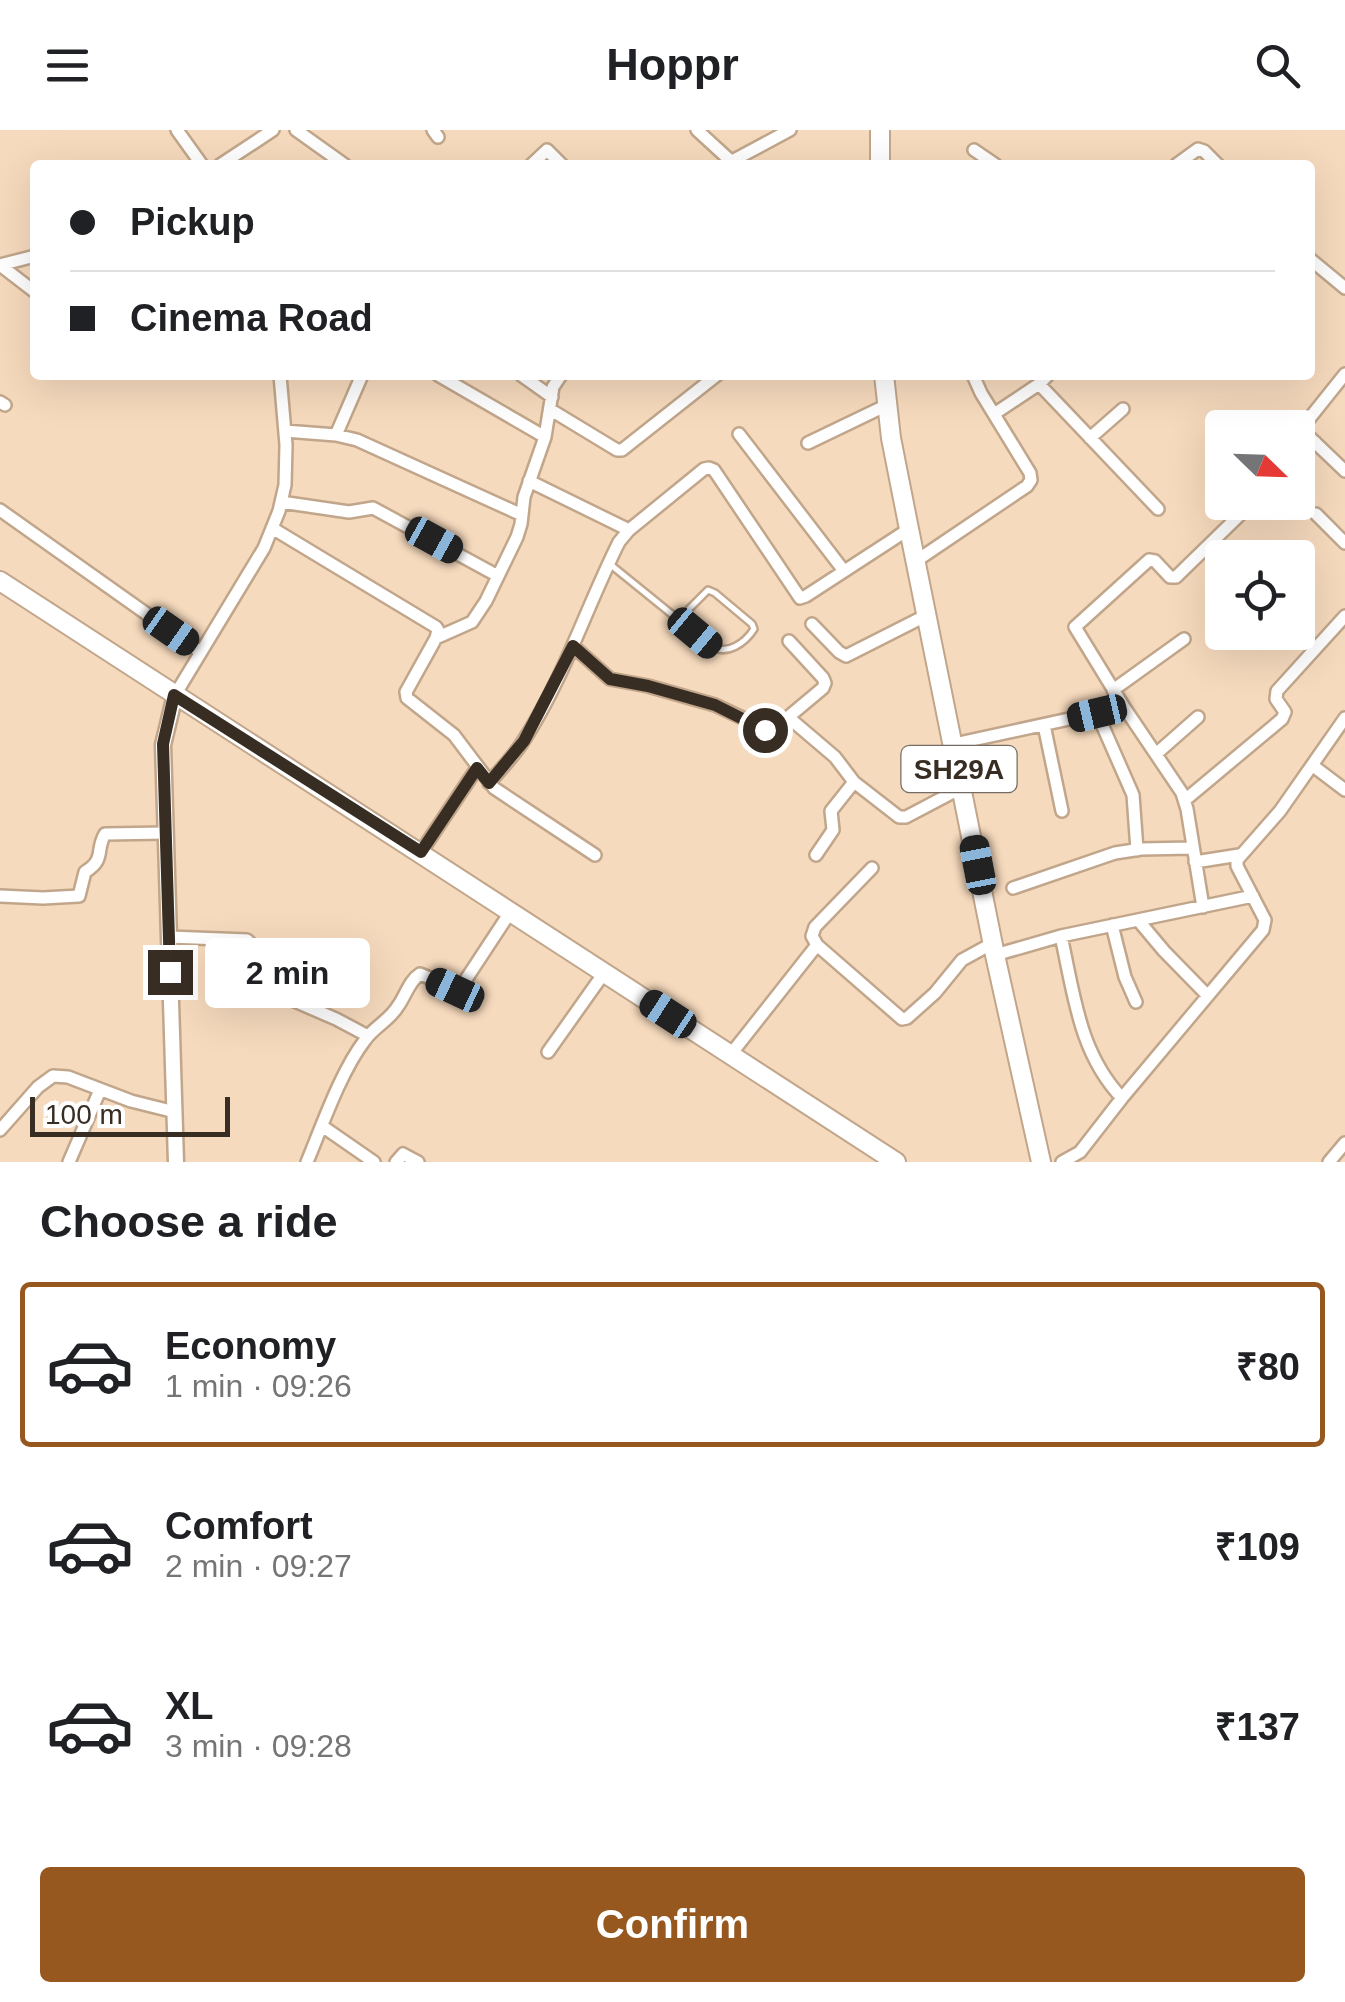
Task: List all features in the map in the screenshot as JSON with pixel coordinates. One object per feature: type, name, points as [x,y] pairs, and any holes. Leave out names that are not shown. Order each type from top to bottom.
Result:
[{"type":"main road","points":[[880,130],[880,160]]},
{"type":"main road","name":"SH29A","points":[[884,380],[909,529],[994,949],[1042,1162]]},
{"type":"main road","points":[[0,580],[896,1162]]},
{"type":"street","points":[[177,130],[198,160]]},
{"type":"street","points":[[226,160],[256,135],[273,130]]},
{"type":"street","points":[[296,130],[339,160]]},
{"type":"street","points":[[697,130],[730,160]]},
{"type":"street","points":[[738,160],[790,130]]},
{"type":"street","points":[[1183,160],[1198,149],[1212,160]]},
{"type":"street","points":[[537,160],[548,150],[557,160]]},
{"type":"street","points":[[974,150],[989,160]]},
{"type":"street","points":[[0,265],[30,257]]},
{"type":"street","points":[[1315,263],[1345,288]]},
{"type":"street","points":[[0,265],[30,288]]},
{"type":"street","points":[[1315,410],[1345,374]]},
{"type":"street","points":[[176,1162],[163,744],[174,695],[264,548],[281,502],[285,485],[285,431],[280,380]]},
{"type":"street","points":[[336,435],[360,380]]},
{"type":"street","points":[[447,380],[544,437]]},
{"type":"street","points":[[526,380],[551,404],[620,451],[711,380]]},
{"type":"street","points":[[436,638],[472,622],[486,602],[517,537],[522,503],[544,437],[557,380]]},
{"type":"street","points":[[692,380],[699,388]]},
{"type":"street","points":[[916,561],[1030,483],[1030,473],[975,380]]},
{"type":"street","points":[[994,414],[1043,380]]},
{"type":"street","points":[[1045,380],[1090,438],[1158,509]]},
{"type":"street","points":[[808,443],[887,405]]},
{"type":"street","points":[[1090,438],[1123,409]]},
{"type":"street","points":[[285,431],[336,435],[371,445],[522,515]]},
{"type":"street","points":[[739,434],[844,571]]},
{"type":"street","points":[[1315,442],[1345,470]]},
{"type":"street","points":[[489,783],[524,741],[573,646],[619,542],[704,469],[714,470],[798,597],[806,596],[909,529]]},
{"type":"street","points":[[529,481],[629,530]]},
{"type":"street","points":[[281,502],[355,513],[373,508],[498,576]]},
{"type":"street","points":[[0,510],[199,651]]},
{"type":"street","points":[[1316,514],[1345,544]]},
{"type":"street","points":[[1203,907],[1185,800],[1076,632],[1076,626],[1149,560],[1170,577],[1176,576],[1234,520]]},
{"type":"street","points":[[272,528],[438,630],[406,696],[454,735],[489,783],[595,855]]},
{"type":"street","points":[[812,624],[846,656],[927,616]]},
{"type":"street","points":[[1185,800],[1282,719],[1284,712],[1276,699],[1277,690],[1345,616]]},
{"type":"street","points":[[1114,690],[1184,639]]},
{"type":"street","points":[[573,646],[613,680],[715,705],[765,730],[774,728],[825,684],[789,641]]},
{"type":"street","points":[[954,744],[1124,707]]},
{"type":"street","points":[[1097,713],[1133,795],[1137,850]]},
{"type":"street","points":[[788,717],[835,756],[854,782],[901,818],[963,787]]},
{"type":"street","points":[[1156,754],[1198,717]]},
{"type":"street","points":[[1062,1162],[1080,1152],[1265,926],[1264,916],[1237,866],[1239,856],[1280,811],[1345,718]]},
{"type":"street","points":[[1044,725],[1062,811]]},
{"type":"street","points":[[1312,766],[1345,790]]},
{"type":"street","points":[[421,852],[477,768]]},
{"type":"street","points":[[816,855],[834,830],[832,808],[854,782]]},
{"type":"street","points":[[0,896],[78,896],[85,872],[98,861],[105,834],[166,833]]},
{"type":"street","points":[[1013,888],[1089,861],[1137,850],[1239,856]]},
{"type":"street","points":[[872,868],[815,927],[812,936],[905,1020],[935,993],[962,960],[994,949],[1253,896]]},
{"type":"street","points":[[307,1162],[345,1076],[368,1036],[396,1010],[418,974],[459,990],[511,911]]},
{"type":"street","points":[[1138,920],[1207,996]]},
{"type":"street","points":[[1112,925],[1125,977],[1136,1002]]},
{"type":"street","points":[[1061,936],[1086,1042],[1103,1077],[1122,1098]]},
{"type":"street","points":[[169,937],[247,940],[254,947],[260,986],[368,1036]]},
{"type":"street","points":[[732,1054],[818,945]]},
{"type":"street","points":[[548,1052],[604,973]]},
{"type":"street","points":[[0,1130],[54,1076],[68,1077],[131,1101],[175,1112]]},
{"type":"street","points":[[68,1162],[100,1090]]},
{"type":"street","points":[[322,1126],[374,1162]]},
{"type":"street","points":[[1329,1162],[1345,1143]]},
{"type":"street","points":[[396,1162],[402,1154],[418,1162]]},
{"type":"lane","points":[[609,564],[678,620],[711,646],[722,651],[730,650],[754,628],[720,596],[708,590],[678,620]]},
{"type":"route","points":[[170,972],[163,744],[174,695],[421,852],[477,768],[489,783],[514,754],[573,646],[610,679],[715,705],[765,730]]}]
